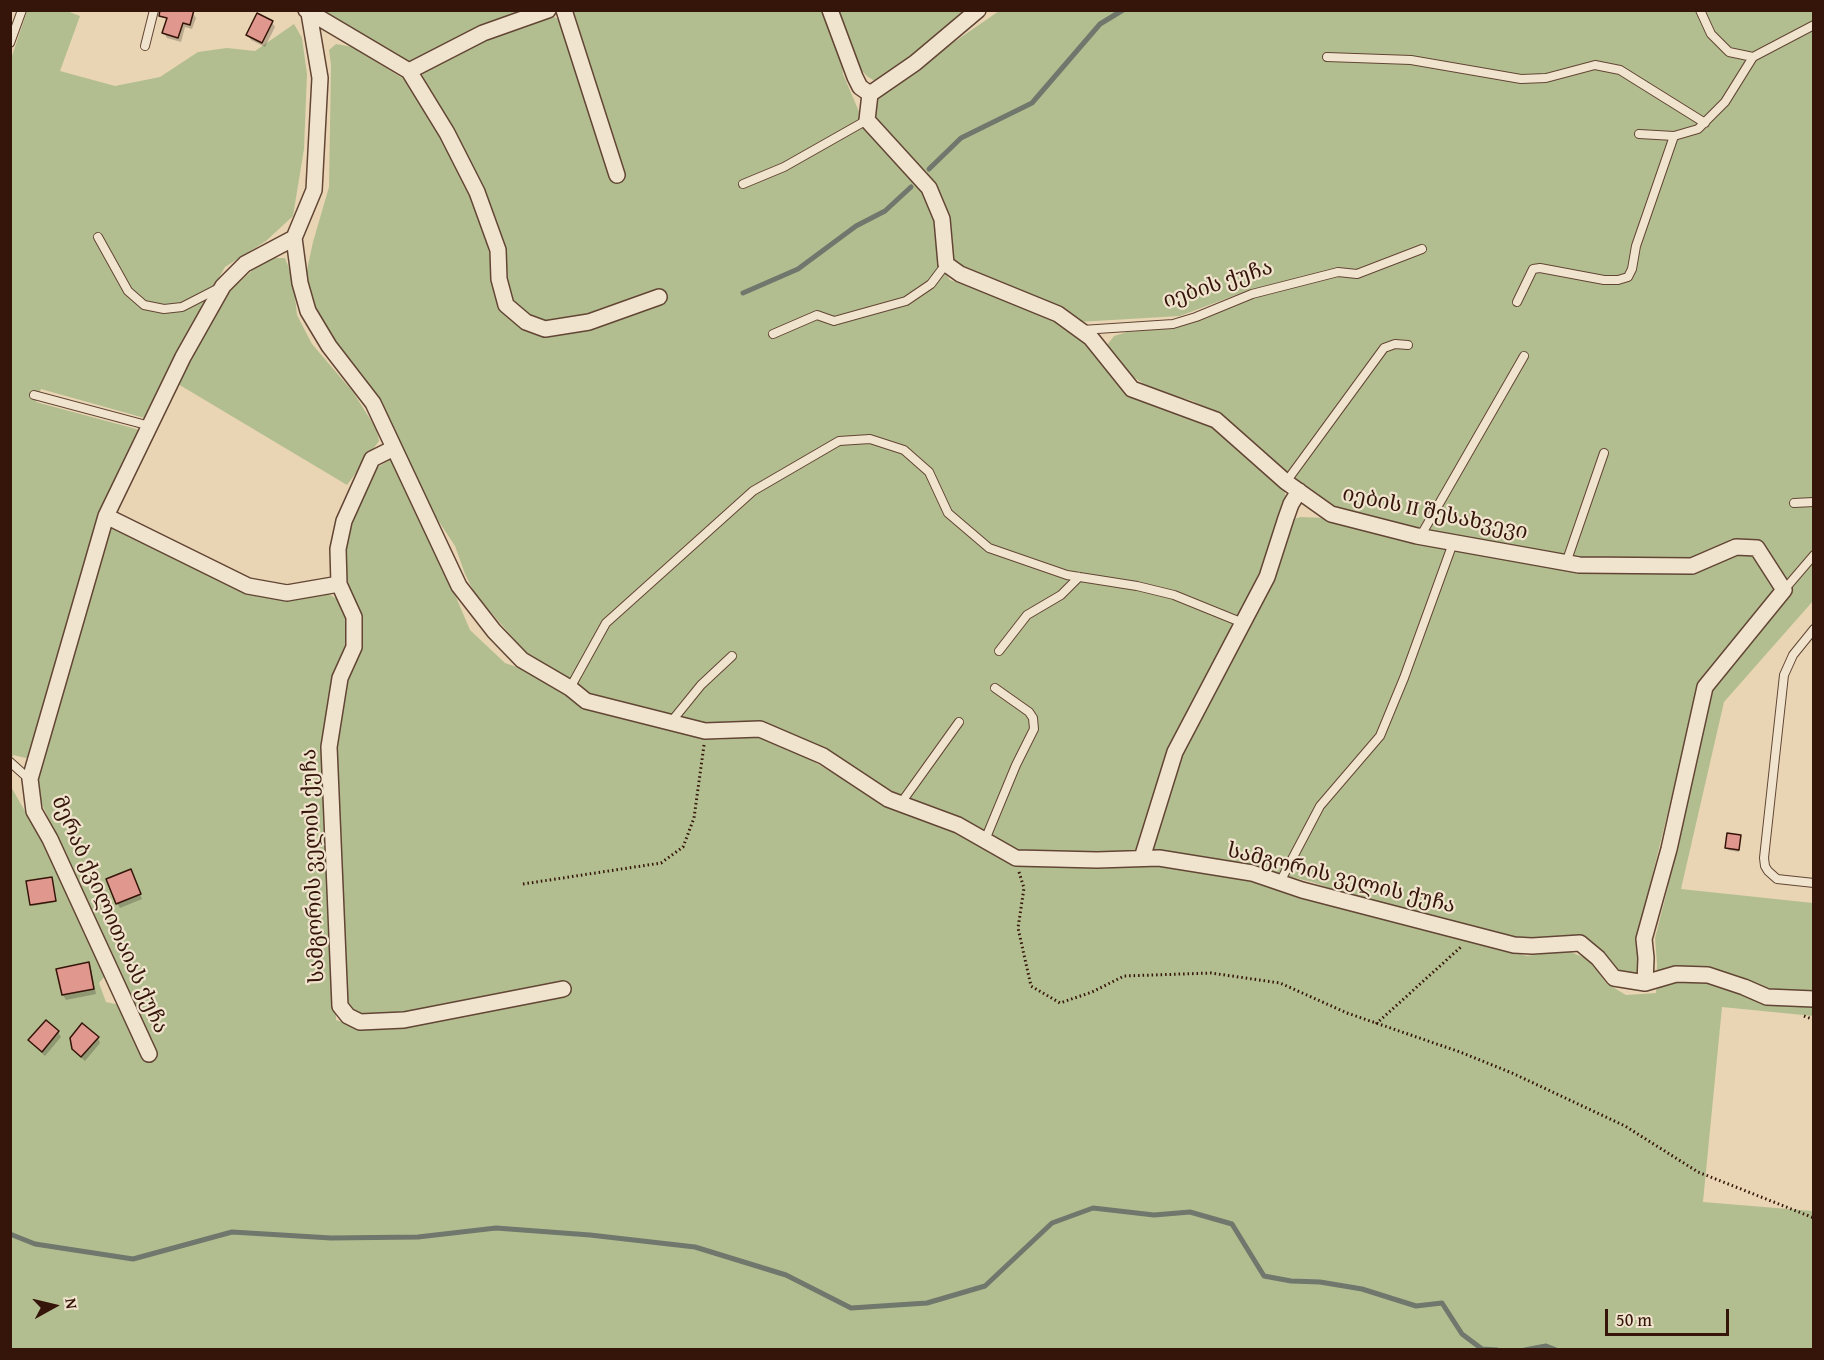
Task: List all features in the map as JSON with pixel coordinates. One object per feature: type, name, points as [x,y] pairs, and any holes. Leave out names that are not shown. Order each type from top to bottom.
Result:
[{"type":"street","points":[[409,70],[483,33],[548,10]]},
{"type":"street","points":[[564,10],[617,175]]},
{"type":"street","points":[[830,10],[860,87],[870,94]]},
{"type":"street","points":[[978,10],[915,63],[870,94],[867,120],[929,188],[942,219],[946,264],[960,274],[1058,314],[1079,330]]},
{"type":"street","points":[[308,12],[409,70],[447,133],[477,192],[498,250],[499,279],[506,305],[526,322],[544,329],[589,322],[659,297]]},
{"type":"street","points":[[294,238],[314,190],[320,78],[308,12]]},
{"type":"street","name":"მერაბ ქვილითაიას ქუჩა","points":[[149,1054],[50,839],[34,811],[30,779],[106,516],[183,357],[223,286],[245,264],[294,238]]},
{"type":"street","name":"სამგორის ველის ქუჩა","points":[[294,238],[300,283],[308,311],[329,346],[373,403],[459,586],[494,631],[522,660],[570,688],[586,701],[705,731],[760,729],[823,756],[888,799],[958,825],[1016,858],[1097,860],[1159,858],[1252,873],[1302,890],[1514,945],[1580,943],[1598,958],[1614,978],[1645,983],[1676,974],[1708,975],[1767,997],[1814,999]]},
{"type":"street","name":"იების II შესახვევი","points":[[1079,330],[1091,339],[1132,389],[1216,420],[1286,482],[1330,514],[1420,537],[1579,565],[1692,566],[1736,547],[1757,548],[1784,590]]},
{"type":"street","name":"სამგორის ველის ქუჩა","points":[[393,448],[372,459],[344,520],[338,549],[339,584],[354,617],[354,647],[340,678],[329,747],[340,1006],[348,1016],[360,1022],[404,1020],[563,989]]},
{"type":"street","points":[[1142,858],[1175,752],[1267,577],[1288,511],[1299,491]]},
{"type":"street","points":[[106,516],[248,586],[287,593],[339,584]]},
{"type":"street","points":[[1645,983],[1644,939],[1669,849],[1705,687],[1784,590]]},
{"type":"lane","points":[[10,43],[22,10]]},
{"type":"lane","points":[[145,46],[154,10]]},
{"type":"lane","points":[[1700,10],[1711,34],[1729,52],[1753,57]]},
{"type":"lane","points":[[1639,134],[1674,136],[1698,129],[1725,102],[1753,57],[1814,25]]},
{"type":"lane","points":[[1327,57],[1411,60],[1521,79],[1546,78],[1595,65],[1620,70],[1705,123]]},
{"type":"lane","points":[[743,184],[784,167],[867,120]]},
{"type":"lane","points":[[1517,302],[1533,269],[1540,268],[1604,280],[1628,277],[1632,269],[1636,246],[1674,136]]},
{"type":"lane","points":[[98,237],[128,291],[144,305],[164,309],[182,307],[223,286]]},
{"type":"lane","name":"იების ქუჩა","points":[[1079,330],[1173,324],[1252,294],[1338,272],[1357,274],[1422,249]]},
{"type":"lane","points":[[773,334],[817,315],[834,321],[906,301],[930,284],[946,264]]},
{"type":"lane","points":[[1286,482],[1384,348],[1395,344],[1408,345]]},
{"type":"lane","points":[[1420,537],[1524,356]]},
{"type":"lane","points":[[34,395],[150,426]]},
{"type":"lane","points":[[570,688],[606,623],[753,492],[805,459],[839,441],[870,439],[904,450],[929,472],[948,513],[989,548],[1067,575],[1137,586],[1174,595],[1243,623]]},
{"type":"lane","points":[[1566,563],[1604,453]]},
{"type":"lane","points":[[1794,503],[1814,502]]},
{"type":"lane","points":[[1280,882],[1320,806],[1380,736],[1404,678],[1453,543]]},
{"type":"lane","points":[[1784,590],[1814,555]]},
{"type":"lane","points":[[999,651],[1027,615],[1061,595],[1079,577]]},
{"type":"lane","points":[[1814,629],[1793,655],[1784,675],[1764,858],[1768,871],[1777,879],[1814,883]]},
{"type":"lane","points":[[671,722],[701,685],[732,656]]},
{"type":"lane","points":[[985,840],[1016,765],[1034,729],[1034,718],[1029,712],[995,688]]},
{"type":"lane","points":[[901,803],[959,722]]},
{"type":"lane","points":[[10,762],[30,779]]},
{"type":"path","points":[[523,884],[661,863],[683,847],[694,818],[705,731]]},
{"type":"path","points":[[1016,858],[1023,888],[1018,928],[1030,986],[1060,1003],[1092,992],[1124,976],[1211,973],[1280,983],[1347,1013],[1460,1052],[1512,1073],[1625,1126],[1698,1172],[1814,1218]]},
{"type":"path","points":[[1376,1024],[1474,935]]},
{"type":"green space","points":[[27,11],[67,11],[80,16],[60,71],[115,86],[160,77],[198,52],[227,48],[255,51],[294,24],[302,38],[307,74],[304,149],[293,216],[266,241],[225,267],[187,333],[148,419],[41,389],[36,402],[140,430],[30,759],[13,755],[11,767],[10,57]]},
{"type":"green space","points":[[323,11],[539,11],[406,63]]},
{"type":"green space","points":[[570,11],[826,11],[840,49],[843,74],[863,121],[925,194],[937,224],[937,263],[950,280],[992,293],[1044,315],[1077,334],[1127,393],[1210,423],[1281,485],[1287,498],[1268,554],[1136,851],[1022,853],[957,817],[893,794],[825,750],[592,696],[562,674],[527,654],[475,594],[455,546],[422,496],[348,362],[318,318],[305,279],[329,187],[331,65],[329,50],[336,44],[353,47],[410,83],[455,158],[486,233],[496,298],[509,314],[511,301],[505,278],[500,235],[471,162],[422,74],[427,65],[475,41],[550,15],[562,21]]},
{"type":"green space","points":[[837,11],[971,11],[920,51],[875,81],[861,70]]},
{"type":"green space","points":[[999,11],[1813,11],[1813,601],[1724,702],[1681,889],[1813,903],[1813,1016],[1722,1007],[1703,1202],[1813,1211],[1813,1349],[11,1349],[10,785],[53,860],[105,976],[99,983],[106,1002],[120,1005],[145,1061],[156,1054],[40,800],[38,775],[110,524],[248,592],[327,593],[343,606],[348,624],[345,646],[335,678],[336,1020],[361,1028],[358,1015],[349,1009],[345,992],[343,884],[337,826],[338,729],[347,673],[361,650],[359,622],[347,578],[344,554],[350,519],[378,467],[391,459],[441,562],[470,630],[505,663],[541,675],[580,706],[718,740],[748,736],[763,737],[794,750],[877,799],[937,822],[1012,863],[1101,869],[1157,862],[1249,880],[1400,924],[1495,946],[1527,956],[1566,950],[1590,960],[1606,983],[1626,995],[1656,993],[1655,938],[1711,688],[1790,595],[1763,544],[1730,539],[1726,547],[1692,561],[1580,560],[1420,533],[1331,510],[1218,416],[1193,401],[1154,390],[1125,372],[1108,355],[1107,345],[1114,336],[1127,332],[1175,328],[1252,297],[1336,276],[1334,269],[1249,290],[1180,316],[1078,322],[970,275],[953,262],[940,199],[875,117],[874,108],[876,96]]},
{"type":"green space","points":[[266,258],[285,258],[293,279],[297,315],[312,344],[353,392],[377,430],[379,441],[347,485],[178,384],[224,296]]},
{"type":"green space","points":[[1300,517],[1327,518],[1556,568],[1727,557],[1742,554],[1751,555],[1761,564],[1778,592],[1700,681],[1639,937],[1640,974],[1633,977],[1617,971],[1582,937],[1521,939],[1389,909],[1312,882],[1279,874],[1162,850],[1148,853],[1181,750],[1289,521]]},
{"type":"building","points":[[160,10],[194,10],[190,25],[183,23],[178,38],[162,33],[167,18],[159,16]]},
{"type":"building","points":[[257,13],[273,21],[262,43],[246,35]]},
{"type":"building","points":[[1727,833],[1741,835],[1739,850],[1725,848]]},
{"type":"building","points":[[131,869],[141,894],[116,904],[106,879]]},
{"type":"building","points":[[52,877],[56,901],[30,905],[26,881]]},
{"type":"building","points":[[89,962],[94,989],[62,995],[56,969]]},
{"type":"building","points":[[46,1020],[59,1031],[42,1052],[28,1040]]},
{"type":"building","points":[[82,1023],[99,1037],[81,1057],[72,1049],[70,1038]]},
{"type":"waterway","points":[[929,169],[961,138],[1032,103],[1100,24],[1123,10]]},
{"type":"waterway","points":[[743,293],[798,269],[856,226],[885,211],[911,187]]},
{"type":"waterway","points":[[10,1234],[35,1244],[133,1259],[232,1232],[331,1238],[418,1237],[496,1228],[590,1235],[695,1247],[786,1275],[851,1308],[927,1303],[985,1286],[1052,1223],[1093,1208],[1154,1215],[1190,1212],[1232,1224],[1264,1276],[1362,1289],[1416,1306],[1442,1303],[1462,1334],[1482,1349],[1497,1350]]},
{"type":"waterway","points":[[1525,1350],[1546,1346],[1556,1350]]}]
